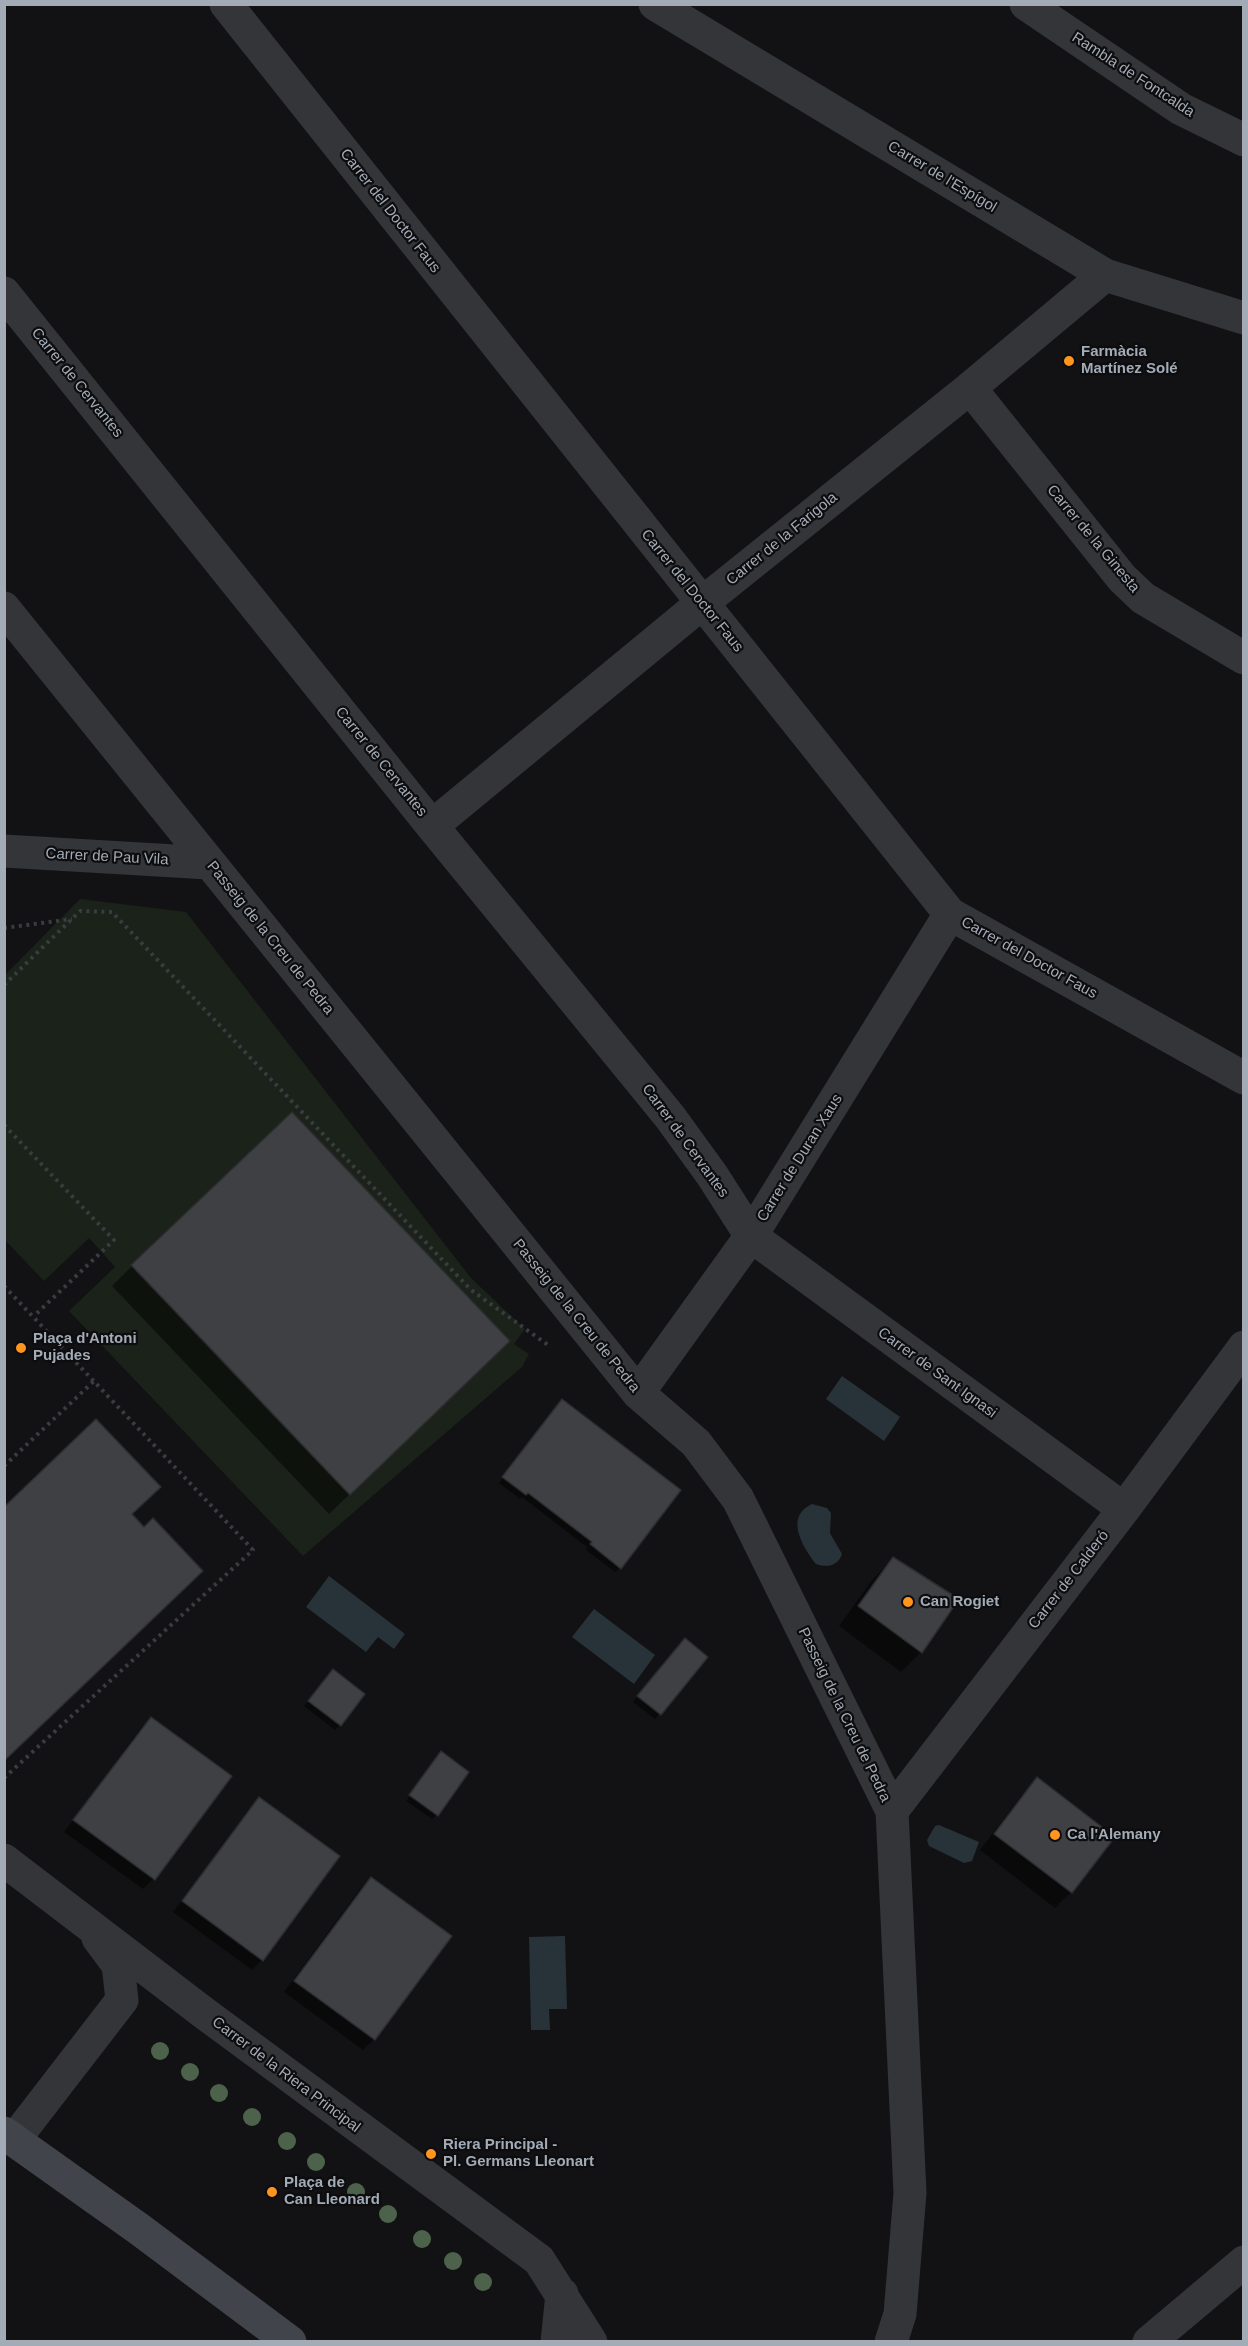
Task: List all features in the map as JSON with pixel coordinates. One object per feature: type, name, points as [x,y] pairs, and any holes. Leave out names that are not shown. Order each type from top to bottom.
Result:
[{"type":"main road","points":[[9,2136],[139,2229],[290,2342]]},
{"type":"street","name":"Carrer del Doctor Faus","points":[[226,4],[701,604],[950,914],[1244,1078]]},
{"type":"street","name":"Carrer de l'Espígol","points":[[654,4],[1105,275],[1244,318]]},
{"type":"street","name":"Rambla de Fontcalda","points":[[1026,4],[1181,109],[1244,140]]},
{"type":"street","name":"Carrer de la Farigola","points":[[432,826],[701,604],[970,388],[1105,275]]},
{"type":"street","name":"Carrer de Cervantes","points":[[4,293],[432,826],[670,1117],[712,1174],[751,1236]]},
{"type":"street","name":"Carrer de la Ginesta","points":[[970,388],[1122,578],[1143,598],[1244,658]]},
{"type":"street","name":"Passeig de la Creu de Pedra","points":[[4,608],[638,1393],[696,1443],[738,1500],[892,1811],[910,2193],[900,2314],[891,2342]]},
{"type":"street","name":"Carrer de Pau Vila","points":[[4,851],[209,863]]},
{"type":"street","name":"Carrer de Duran Xaus","points":[[638,1393],[751,1236],[950,914]]},
{"type":"street","name":"Carrer de Sant Ignasi","points":[[751,1236],[1124,1509]]},
{"type":"street","name":"Carrer de Calderó","points":[[892,1811],[1124,1509],[1244,1347]]},
{"type":"street","name":"Carrer de la Riera Principal","points":[[4,1860],[204,2013],[538,2260],[591,2342]]},
{"type":"street","points":[[9,2136],[122,2000],[118,1965],[86,1922]]},
{"type":"street","points":[[122,2000],[160,2002],[204,2013]]},
{"type":"street","points":[[1149,2342],[1244,2262]]},
{"type":"street","points":[[557,2342],[562,2294]]},
{"type":"path","points":[[4,985],[80,911],[112,912],[471,1290],[551,1347]]},
{"type":"path","points":[[4,928],[72,919]]},
{"type":"path","points":[[4,1125],[114,1240],[34,1316]]},
{"type":"path","points":[[4,1286],[253,1550],[4,1778]]},
{"type":"path","points":[[4,1466],[94,1381]]},
{"type":"shaded area","points":[[80,899],[186,912],[471,1278],[525,1329],[514,1344],[529,1354],[522,1367],[303,1556],[69,1311],[115,1267],[89,1238],[44,1281],[5,1240],[5,975]]},
{"type":"shaded area","points":[[842,1376],[900,1417],[884,1441],[826,1399]]},
{"type":"shaded area","points":[[812,1504],[827,1508],[831,1513],[830,1533],[842,1554],[832,1565],[816,1564],[799,1532],[799,1516]]},
{"type":"shaded area","points":[[329,1576],[405,1634],[394,1649],[378,1637],[366,1652],[306,1607]]},
{"type":"shaded area","points":[[594,1609],[655,1655],[634,1684],[572,1637]]},
{"type":"shaded area","points":[[939,1825],[979,1842],[972,1861],[964,1863],[929,1846],[927,1840],[935,1826]]},
{"type":"shaded area","points":[[565,1936],[567,2009],[549,2009],[550,2030],[531,2030],[529,1937]]},
{"type":"building","points":[[292,1112],[510,1341],[350,1495],[131,1265]]},
{"type":"building","points":[[562,1399],[681,1490],[621,1569],[590,1544],[592,1542],[528,1493],[526,1495],[502,1477]]},
{"type":"building","points":[[96,1419],[161,1487],[132,1514],[144,1527],[153,1518],[203,1571],[4,1761],[4,1507]]},
{"type":"building","name":"Can Rogiet","points":[[893,1557],[959,1599],[922,1653],[858,1606]]},
{"type":"building","points":[[685,1638],[708,1657],[661,1715],[637,1696]]},
{"type":"building","points":[[333,1669],[365,1694],[341,1726],[308,1701]]},
{"type":"building","points":[[151,1717],[232,1776],[155,1880],[73,1820]]},
{"type":"building","points":[[441,1751],[469,1772],[438,1816],[409,1795]]},
{"type":"building","name":"Ca l'Alemany","points":[[1037,1777],[1115,1837],[1072,1893],[994,1834]]},
{"type":"building","points":[[259,1797],[340,1856],[263,1961],[182,1901]]},
{"type":"building","points":[[371,1877],[452,1936],[375,2040],[294,1981]]},
{"type":"place","name":"Farmàcia Martínez Solé","points":[[1069,361]]},
{"type":"place","name":"Plaça d'Antoni Pujades","points":[[21,1348]]},
{"type":"place","name":"Can Rogiet","points":[[908,1602]]},
{"type":"place","name":"Ca l'Alemany","points":[[1055,1835]]},
{"type":"place","name":"Riera Principal - Pl. Germans Lleonart","points":[[431,2154]]},
{"type":"place","name":"Plaça de Can Lleonard","points":[[272,2192]]}]
